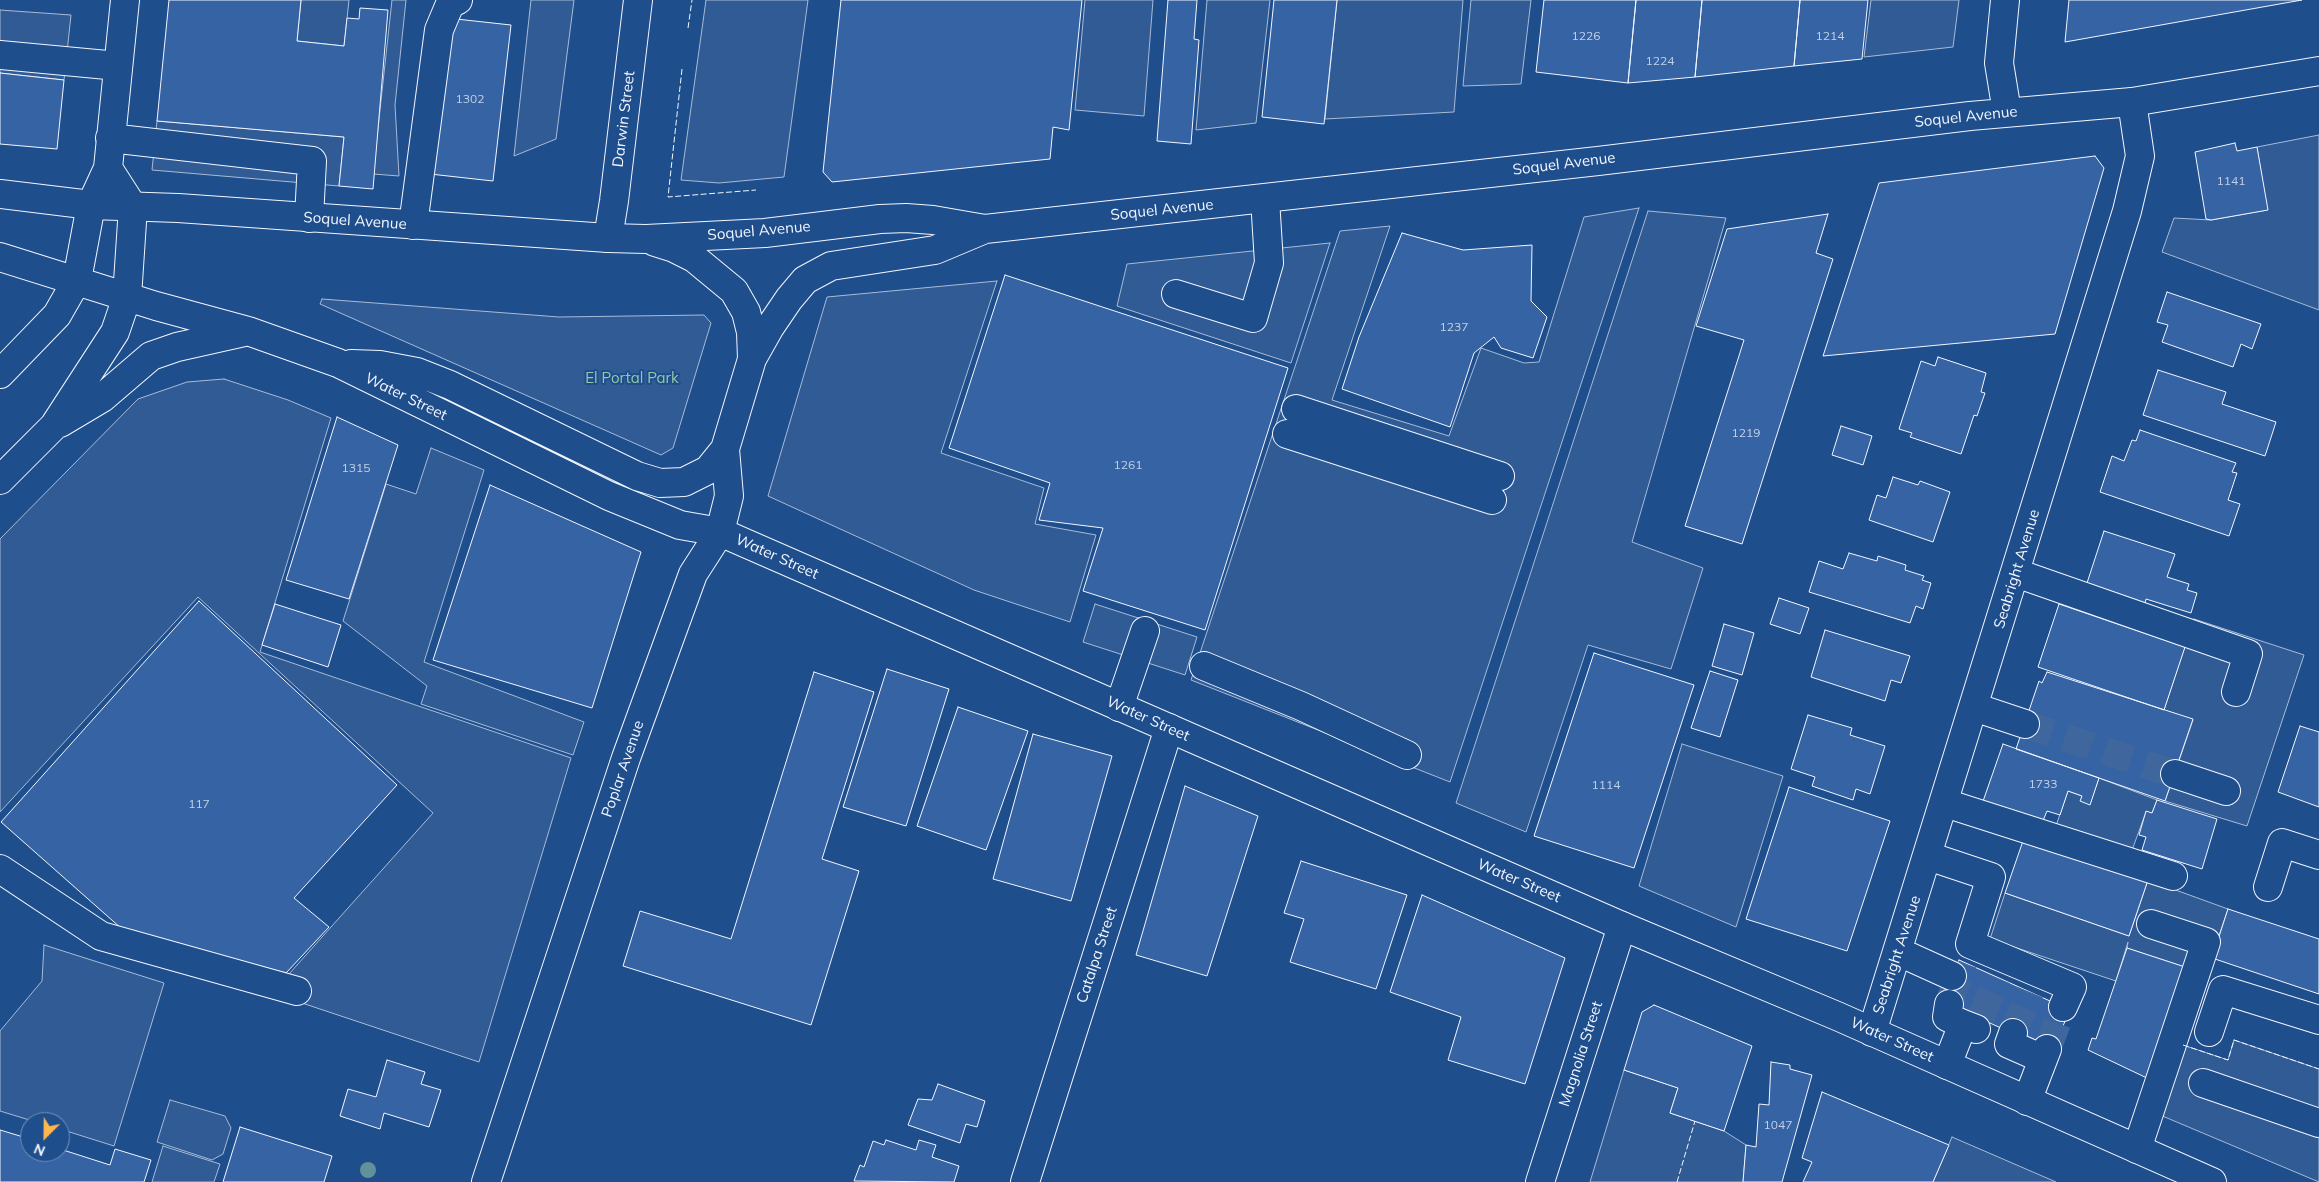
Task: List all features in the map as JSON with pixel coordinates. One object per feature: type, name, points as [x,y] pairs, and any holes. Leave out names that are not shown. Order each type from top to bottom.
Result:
[{"type":"main road","points":[[0,374],[57,315],[77,280],[91,204],[108,168],[124,0]]},
{"type":"main road","points":[[413,225],[439,30],[450,4],[458,0]]},
{"type":"main road","name":"Darwin Street","points":[[608,238],[638,0]]},
{"type":"main road","points":[[2005,0],[1999,64],[2007,112]]},
{"type":"main road","points":[[0,55],[118,66]]},
{"type":"main road","name":"Soquel Avenue","points":[[0,194],[91,204],[608,238],[646,239],[765,233],[880,219],[906,218],[932,220],[985,229],[1264,199],[2007,112],[2132,102],[2319,71]]},
{"type":"main road","name":"Seabright Avenue","points":[[1872,1032],[1945,803],[2127,211],[2140,156],[2132,102]]},
{"type":"main road","points":[[110,138],[312,161],[309,218]]},
{"type":"main road","points":[[0,480],[54,426],[115,332],[126,297],[133,206],[108,168]]},
{"type":"main road","points":[[1176,294],[1253,318],[1269,264],[1264,199]]},
{"type":"main road","points":[[752,359],[789,299],[805,280],[816,272],[849,261],[935,250],[985,229]]},
{"type":"main road","points":[[646,239],[674,248],[694,258],[734,291],[746,312],[751,332],[752,359]]},
{"type":"main road","points":[[0,257],[77,280]]},
{"type":"main road","name":"Water Street","points":[[77,280],[126,297],[248,331],[338,363],[609,496],[680,525],[720,532],[1622,926],[1872,1032],[2212,1182]]},
{"type":"main road","points":[[54,426],[102,398],[151,356],[177,347],[248,331]]},
{"type":"main road","name":"Poplar Avenue","points":[[486,1182],[626,758],[693,574],[720,532],[729,496],[725,449],[752,359]]},
{"type":"main road","points":[[338,363],[380,365],[417,372],[450,385],[637,476],[660,483],[684,482],[708,470],[725,449]]},
{"type":"main road","points":[[1291,421],[1496,488]]},
{"type":"main road","points":[[2016,573],[2248,654],[2236,692]]},
{"type":"main road","points":[[1119,707],[1145,631]]},
{"type":"main road","points":[[1204,666],[1301,706],[1407,755]]},
{"type":"main road","points":[[1974,707],[2025,724]]},
{"type":"main road","name":"Catalpa Street","points":[[1025,1182],[1169,728]]},
{"type":"main road","points":[[2175,774],[2226,791]]},
{"type":"main road","points":[[1945,803],[2173,876]]},
{"type":"main road","points":[[2268,887],[2282,843],[2319,855]]},
{"type":"main road","points":[[1928,856],[1991,877],[1962,961]]},
{"type":"main road","points":[[0,869],[101,936],[297,990]]},
{"type":"main road","points":[[2137,1149],[2206,942],[2151,924]]},
{"type":"main road","name":"Magnolia Street","points":[[1540,1182],[1622,926]]},
{"type":"main road","points":[[1898,952],[2000,968],[2034,982],[2072,987],[2063,1007]]},
{"type":"main road","points":[[2209,1032],[2223,990],[2319,1020]]},
{"type":"main road","points":[[1947,1065],[1967,1019],[2045,1054],[2027,1100]]},
{"type":"main road","points":[[2203,1084],[2319,1124]]},
{"type":"shaded area","points":[[301,0],[349,0],[344,46],[297,41]]},
{"type":"shaded area","points":[[392,0],[406,0],[395,105],[399,176],[373,174]]},
{"type":"shaded area","points":[[531,0],[574,0],[556,139],[514,156]]},
{"type":"shaded area","points":[[706,0],[808,0],[784,177],[719,183],[681,180]]},
{"type":"shaded area","points":[[1085,0],[1153,0],[1144,116],[1075,110]]},
{"type":"shaded area","points":[[1207,0],[1270,0],[1256,123],[1196,130]]},
{"type":"shaded area","points":[[1337,0],[1463,0],[1454,112],[1325,119]]},
{"type":"shaded area","points":[[1471,0],[1531,0],[1521,84],[1463,86]]},
{"type":"shaded area","points":[[1871,0],[1959,0],[1953,47],[1864,57]]},
{"type":"shaded area","points":[[0,10],[71,15],[64,80],[0,73]]},
{"type":"shaded area","points":[[157,121],[344,137],[339,186],[152,170]]},
{"type":"shaded area","points":[[2319,135],[2319,310],[2162,252],[2174,218],[2211,220],[2267,210],[2257,147]]},
{"type":"shaded area","points":[[1639,208],[1450,782],[1191,680],[1340,231],[1390,226],[1332,400],[1449,436],[1481,348],[1524,363],[1539,362],[1584,217]]},
{"type":"shaded area","points":[[1648,211],[1726,218],[1632,542],[1703,568],[1671,669],[1588,645],[1526,832],[1456,803]]},
{"type":"shaded area","points":[[1330,243],[1291,363],[1117,306],[1127,264]]},
{"type":"shaded area","points":[[997,281],[941,453],[1044,488],[1035,524],[1096,535],[1070,622],[974,590],[768,496],[827,297]]},
{"type":"shaded area","name":"El Portal Park","points":[[322,299],[559,317],[704,315],[711,323],[673,448],[661,455],[320,304]]},
{"type":"shaded area","points":[[224,379],[288,400],[331,418],[260,652],[571,758],[479,1062],[272,993],[433,813],[198,597],[0,812],[0,539],[138,399],[187,382]]},
{"type":"shaded area","points":[[431,448],[484,470],[424,662],[584,722],[573,755],[421,704],[427,686],[343,621],[386,484],[416,494]]},
{"type":"shaded area","points":[[1095,604],[1197,637],[1185,675],[1083,642]]},
{"type":"shaded area","points":[[2194,619],[2304,655],[2247,826],[2165,801],[2193,720],[2164,710]]},
{"type":"shaded area","points":[[1682,744],[1783,776],[1736,927],[1639,886]]},
{"type":"shaded area","points":[[2099,778],[2157,800],[2152,813],[2146,812],[2124,872],[2049,846],[2068,791],[2082,796],[2081,801],[2090,804]]},
{"type":"shaded area","points":[[2148,880],[2228,909],[2206,974],[2127,948],[2128,942],[2116,981],[1990,939],[2005,893],[2129,936]]},
{"type":"shaded area","points":[[44,945],[164,983],[114,1146],[70,1132],[70,1112],[20,1112],[20,1117],[0,1111],[0,1031],[42,981]]},
{"type":"shaded area","points":[[2234,1040],[2319,1069],[2319,1182],[2160,1115],[2183,1045],[2228,1060]]},
{"type":"shaded area","points":[[1624,1070],[1678,1088],[1670,1113],[1724,1131],[1746,1145],[1743,1182],[1590,1182]]},
{"type":"shaded area","points":[[170,1100],[225,1116],[231,1128],[223,1154],[212,1160],[157,1142]]},
{"type":"shaded area","points":[[1952,1137],[2056,1182],[1933,1182]]},
{"type":"shaded area","points":[[163,1146],[220,1164],[214,1182],[152,1182]]},
{"type":"building","points":[[169,0],[301,0],[297,41],[344,46],[347,18],[359,19],[360,8],[388,10],[373,189],[339,186],[344,137],[157,121]]},
{"type":"building","points":[[841,0],[1082,0],[1069,130],[1053,127],[1050,159],[832,182],[823,172]]},
{"type":"building","points":[[1168,0],[1197,0],[1194,39],[1199,40],[1191,144],[1157,141]]},
{"type":"building","points":[[1274,0],[1337,0],[1324,124],[1262,117]]},
{"type":"building","points":[[1544,0],[1636,0],[1628,83],[1536,72]]},
{"type":"building","points":[[1636,0],[1702,0],[1695,77],[1628,83]]},
{"type":"building","points":[[1702,0],[1800,0],[1794,66],[1695,77]]},
{"type":"building","points":[[1800,0],[1868,0],[1862,59],[1794,66]]},
{"type":"building","points":[[2069,0],[2302,0],[2065,42]]},
{"type":"building","points":[[447,18],[511,25],[493,181],[430,174]]},
{"type":"building","points":[[0,73],[64,80],[57,149],[0,144]]},
{"type":"building","points":[[2235,143],[2237,151],[2257,147],[2268,210],[2211,220],[2206,219],[2195,152]]},
{"type":"building","points":[[2095,156],[2104,168],[2055,334],[1823,356],[1879,183]]},
{"type":"building","points":[[1828,214],[1816,253],[1833,259],[1742,544],[1685,526],[1744,340],[1696,326],[1727,229]]},
{"type":"building","points":[[1402,233],[1463,250],[1532,245],[1531,301],[1547,317],[1533,358],[1501,348],[1494,337],[1474,353],[1450,427],[1342,389],[1359,337]]},
{"type":"building","points":[[1005,275],[1288,368],[1205,630],[1083,591],[1103,528],[1039,520],[1050,483],[949,448]]},
{"type":"building","points":[[2167,292],[2261,324],[2252,349],[2241,344],[2233,367],[2162,342],[2168,325],[2157,322]]},
{"type":"building","points":[[1938,357],[1986,373],[1981,392],[1985,393],[1977,416],[1974,415],[1961,454],[1910,437],[1912,433],[1899,429],[1921,361],[1935,366]]},
{"type":"building","points":[[2158,370],[2226,392],[2222,404],[2276,422],[2265,456],[2143,415]]},
{"type":"building","points":[[337,417],[398,445],[349,599],[286,580]]},
{"type":"building","points":[[1841,426],[1872,436],[1863,465],[1832,455]]},
{"type":"building","points":[[2140,430],[2236,463],[2232,472],[2237,473],[2228,500],[2240,504],[2229,536],[2100,492],[2112,456],[2124,461],[2132,440],[2136,441]]},
{"type":"building","points":[[1893,477],[1918,485],[1920,481],[1950,492],[1933,542],[1869,520],[1877,495],[1886,498]]},
{"type":"building","points":[[490,485],[641,552],[592,708],[433,660]]},
{"type":"building","points":[[2104,531],[2175,554],[2167,577],[2189,584],[2187,590],[2197,593],[2191,613],[2146,599],[2145,603],[2087,583]]},
{"type":"building","points":[[1849,553],[1877,561],[1878,556],[1906,565],[1905,570],[1924,576],[1922,580],[1931,583],[1923,609],[1916,606],[1910,623],[1809,592],[1819,561],[1843,569]]},
{"type":"building","points":[[1779,598],[1809,608],[1800,634],[1770,624]]},
{"type":"building","points":[[199,601],[397,785],[294,898],[329,927],[286,973],[122,929],[1,822]]},
{"type":"building","points":[[275,604],[341,625],[328,667],[262,645]]},
{"type":"building","points":[[2059,604],[2185,647],[2164,710],[2038,667]]},
{"type":"building","points":[[1724,624],[1754,633],[1742,675],[1712,666]]},
{"type":"building","points":[[1825,630],[1910,656],[1901,683],[1891,680],[1885,701],[1811,677]]},
{"type":"building","points":[[1594,653],[1694,685],[1634,868],[1534,836]]},
{"type":"building","points":[[887,669],[949,689],[906,826],[843,807]]},
{"type":"building","points":[[1710,671],[1738,680],[1720,737],[1691,728]]},
{"type":"building","points":[[814,672],[874,692],[822,859],[859,871],[811,1025],[623,966],[640,911],[731,939]]},
{"type":"building","points":[[2047,672],[2193,719],[2165,801],[2016,749],[2039,681],[2042,683]]},
{"type":"building","points":[[958,707],[1028,731],[986,850],[917,826]]},
{"type":"building","points":[[1808,715],[1852,728],[1850,735],[1885,746],[1870,794],[1856,789],[1853,800],[1812,786],[1815,777],[1791,769]]},
{"type":"building","points":[[2300,726],[2319,732],[2319,807],[2278,792]]},
{"type":"building","points":[[1033,734],[1112,756],[1071,901],[993,879]]},
{"type":"building","points":[[2003,744],[2099,778],[2090,805],[2080,801],[2082,796],[2068,791],[2060,815],[2047,811],[2040,828],[1981,807]]},
{"type":"building","points":[[1185,786],[1258,816],[1207,976],[1136,955]]},
{"type":"building","points":[[1789,787],[1890,821],[1847,951],[1746,919]]},
{"type":"building","points":[[2157,800],[2217,819],[2202,869],[2142,850],[2146,837],[2139,835],[2146,811],[2152,813]]},
{"type":"building","points":[[2024,838],[2148,880],[2129,936],[2005,893]]},
{"type":"building","points":[[1301,861],[1407,895],[1376,989],[1290,962],[1304,919],[1284,913]]},
{"type":"building","points":[[1422,895],[1565,958],[1525,1084],[1448,1060],[1461,1017],[1390,992]]},
{"type":"building","points":[[2228,909],[2319,939],[2319,994],[2212,958]]},
{"type":"building","points":[[2127,948],[2185,967],[2149,1079],[2088,1050],[2092,1038],[2096,1039]]},
{"type":"building","points":[[1959,960],[2070,1010],[2052,1051],[1941,1001]]},
{"type":"building","points":[[1654,1005],[1752,1046],[1724,1131],[1670,1113],[1678,1088],[1624,1070],[1642,1012]]},
{"type":"building","points":[[387,1060],[425,1072],[421,1084],[441,1090],[429,1127],[384,1113],[380,1129],[340,1116],[348,1089],[376,1097]]},
{"type":"building","points":[[1771,1062],[1790,1065],[1790,1069],[1812,1075],[1782,1182],[1743,1182],[1746,1145],[1756,1147],[1759,1104],[1769,1105]]},
{"type":"building","points":[[938,1084],[985,1101],[977,1127],[966,1124],[960,1143],[908,1125],[918,1099],[932,1100]]},
{"type":"building","points":[[1822,1092],[1949,1145],[1933,1182],[1803,1182],[1812,1162],[1802,1158]]},
{"type":"building","points":[[240,1127],[332,1156],[324,1182],[223,1182]]},
{"type":"building","points":[[0,1130],[20,1136],[20,1162],[70,1162],[70,1152],[110,1165],[115,1149],[151,1160],[144,1182],[0,1182]]},
{"type":"building","points":[[886,1140],[916,1150],[919,1140],[936,1145],[932,1157],[959,1166],[954,1182],[854,1181],[860,1165],[864,1167],[873,1141],[884,1145]]},
{"type":"tunnel","points":[[2025,724],[2175,774]]},
{"type":"tunnel","points":[[1949,1004],[1963,963]]},
{"type":"tunnel","points":[[1981,1018],[1997,978]]},
{"type":"tunnel","points":[[2013,1033],[2030,992]]},
{"type":"tunnel","points":[[2047,1049],[2063,1007]]},
{"type":"fence","points":[[688,28],[692,0]]},
{"type":"fence","points":[[682,69],[668,197],[756,190]]},
{"type":"fence","points":[[2183,1045],[2228,1060],[2234,1040],[2319,1069]]},
{"type":"fence","points":[[1677,1182],[1695,1121]]}]
